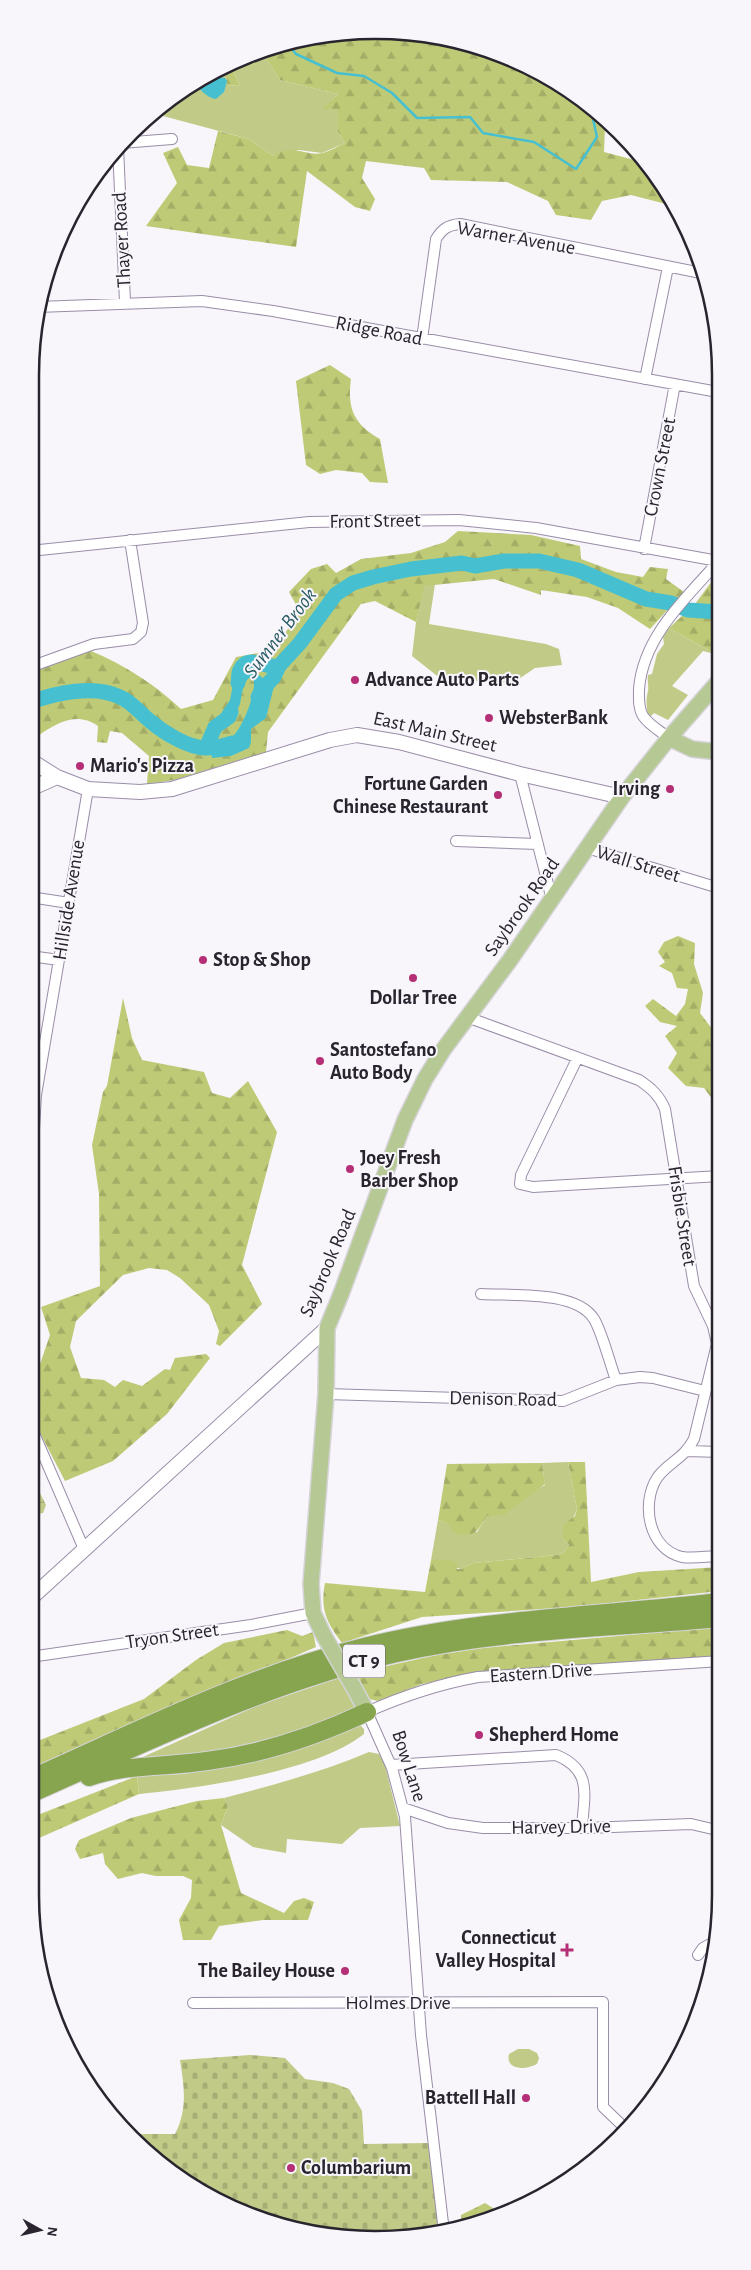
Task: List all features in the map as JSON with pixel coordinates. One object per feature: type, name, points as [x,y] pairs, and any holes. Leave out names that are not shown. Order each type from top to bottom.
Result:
[{"type":"highway","name":"CT 9","points":[[39,1775],[246,1685],[301,1665],[364,1647],[428,1633],[478,1626],[712,1603]]},
{"type":"highway","name":"CT 9","points":[[39,1790],[243,1701],[304,1679],[367,1661],[430,1647],[495,1637],[712,1619]]},
{"type":"highway","points":[[39,1796],[106,1772],[210,1761],[262,1750],[318,1733],[367,1712]]},
{"type":"main road","points":[[622,797],[669,738],[712,689]]},
{"type":"main road","name":"East Main Street","points":[[39,766],[57,777],[88,789],[140,792],[172,789],[312,745],[351,735],[399,742],[520,774],[622,797]]},
{"type":"main road","points":[[669,738],[692,749],[712,751]]},
{"type":"main road","points":[[39,785],[57,777]]},
{"type":"main road","name":"Saybrook Road","points":[[39,1591],[327,1328],[342,1294],[407,1115],[425,1079],[467,1017],[552,900],[622,797]]},
{"type":"main road","name":"Bow Lane","points":[[327,1328],[326,1394],[311,1584],[313,1613],[367,1712]]},
{"type":"street","points":[[132,142],[172,139]]},
{"type":"street","name":"Thayer Road","points":[[118,157],[125,302]]},
{"type":"street","name":"Warner Avenue","points":[[422,339],[436,239],[441,231],[453,225],[460,224],[696,272]]},
{"type":"street","points":[[645,379],[668,267]]},
{"type":"street","name":"Ridge Road","points":[[46,307],[125,302],[202,301],[273,311],[712,391]]},
{"type":"street","name":"Crown Street","points":[[644,549],[675,384]]},
{"type":"street","name":"Front Street","points":[[39,550],[309,522],[459,520],[536,528],[712,561]]},
{"type":"street","points":[[39,664],[94,644],[133,638],[141,632],[143,623],[130,540]]},
{"type":"street","points":[[669,738],[647,721],[639,706],[640,683],[645,656],[653,640],[712,569]]},
{"type":"street","points":[[520,774],[552,900]]},
{"type":"street","name":"Hillside Avenue","points":[[39,1077],[88,789]]},
{"type":"street","points":[[456,840],[538,844]]},
{"type":"street","name":"Wall Street","points":[[586,848],[712,886]]},
{"type":"street","points":[[39,898],[69,903]]},
{"type":"street","points":[[39,957],[59,960]]},
{"type":"street","name":"Frisbie Street","points":[[467,1017],[577,1059],[639,1080],[660,1098],[665,1109],[694,1286],[712,1322]]},
{"type":"street","points":[[577,1059],[521,1175],[520,1184],[533,1187],[712,1177]]},
{"type":"street","points":[[481,1294],[560,1298],[579,1305],[593,1318],[616,1380]]},
{"type":"street","name":"Frisbie Street","points":[[712,1370],[694,1439],[688,1451],[658,1476],[648,1499],[650,1523],[663,1546],[673,1553],[692,1557],[712,1556]]},
{"type":"street","name":"Denison Road","points":[[326,1394],[563,1401],[616,1380],[632,1377],[653,1378],[705,1391]]},
{"type":"street","points":[[39,1450],[84,1549]]},
{"type":"street","points":[[688,1451],[712,1452]]},
{"type":"street","name":"Tryon Street","points":[[39,1656],[252,1625],[313,1613]]},
{"type":"street","name":"Eastern Drive","points":[[367,1712],[422,1690],[478,1677],[712,1662]]},
{"type":"street","name":"Bow Lane","points":[[367,1712],[391,1765],[403,1808],[409,1853],[418,2003],[443,2225]]},
{"type":"street","points":[[391,1765],[556,1754],[575,1766],[585,1782],[582,1828]]},
{"type":"street","name":"Harvey Drive","points":[[403,1808],[448,1823],[482,1828],[582,1828],[691,1824],[712,1829]]},
{"type":"street","points":[[698,1955],[703,1948],[708,1945]]},
{"type":"street","name":"Holmes Drive","points":[[193,2002],[602,2002],[603,2107],[622,2125]]},
{"type":"green space","points":[[353,39],[398,39],[463,50],[524,73],[581,108],[605,129],[604,152],[635,160],[665,204],[631,195],[602,201],[591,220],[556,215],[548,201],[507,182],[431,180],[424,168],[366,161],[362,178],[375,199],[370,211],[355,207],[307,171],[296,247],[146,226],[177,183],[163,153],[178,147],[187,165],[209,168],[218,131],[249,139],[273,156],[280,152],[294,150],[317,154],[323,153],[345,143],[338,132],[338,109],[322,109],[338,94],[280,80],[265,58],[310,45]]},
{"type":"green space","points":[[265,58],[280,80],[338,94],[323,109],[338,109],[338,132],[345,143],[322,153],[299,150],[273,156],[249,139],[163,116],[163,114],[170,108],[227,73],[227,85],[240,86],[233,70]]},
{"type":"green space","points":[[233,70],[240,86],[227,85],[227,73]]},
{"type":"green space","points":[[330,365],[351,379],[350,399],[354,415],[364,428],[380,439],[388,483],[370,482],[362,473],[336,470],[320,474],[306,465],[296,381]]},
{"type":"green space","points":[[458,531],[531,535],[580,546],[581,559],[616,572],[643,577],[650,567],[668,569],[666,579],[684,592],[650,629],[618,608],[587,597],[541,590],[541,595],[494,579],[424,586],[416,622],[375,601],[361,604],[268,732],[266,752],[174,780],[147,784],[149,756],[122,733],[110,731],[107,743],[97,742],[98,726],[89,721],[80,719],[63,722],[39,735],[39,670],[91,651],[116,662],[139,676],[181,709],[213,700],[236,657],[275,650],[299,610],[289,592],[311,569],[327,564],[336,573],[361,559],[411,553],[445,542]]},
{"type":"green space","points":[[712,581],[712,652],[669,628],[695,604]]},
{"type":"green space","points":[[435,584],[429,624],[546,644],[559,649],[562,665],[535,668],[513,683],[441,679],[412,656],[423,586]]},
{"type":"green space","points":[[669,628],[712,652],[703,651],[672,686],[688,695],[668,720],[654,713],[651,716],[648,715],[646,702],[648,675],[652,674],[657,654],[664,644],[663,637]]},
{"type":"green space","points":[[678,936],[695,943],[694,964],[703,993],[700,1013],[712,1029],[712,1099],[704,1088],[686,1086],[668,1068],[677,1053],[665,1036],[677,1026],[660,1022],[645,1006],[653,999],[676,1016],[685,1004],[688,989],[677,988],[672,973],[659,966],[665,962],[658,952],[664,942]]},
{"type":"green space","points":[[123,998],[132,1038],[142,1060],[204,1072],[212,1093],[230,1098],[248,1081],[277,1132],[242,1265],[262,1304],[220,1346],[216,1344],[219,1331],[209,1305],[180,1278],[167,1270],[149,1268],[123,1275],[76,1321],[70,1347],[81,1378],[104,1380],[115,1387],[123,1380],[142,1386],[165,1369],[170,1370],[175,1358],[206,1354],[210,1358],[167,1414],[113,1461],[65,1481],[40,1433],[40,1364],[50,1335],[41,1307],[100,1286],[99,1194],[92,1145],[103,1092],[107,1086]]},
{"type":"green space","points":[[568,1462],[577,1509],[564,1535],[563,1539],[569,1545],[564,1552],[557,1555],[473,1563],[461,1569],[431,1560],[438,1520],[477,1532],[487,1516],[545,1485],[542,1463]]},
{"type":"green space","points":[[568,1462],[585,1462],[591,1582],[639,1572],[712,1567],[712,1592],[573,1607],[422,1617],[342,1643],[328,1622],[323,1600],[325,1583],[425,1592],[431,1560],[450,1560],[457,1563],[457,1569],[461,1569],[473,1563],[557,1555],[564,1552],[569,1545],[563,1539],[563,1525],[575,1516],[577,1509]]},
{"type":"green space","points":[[542,1463],[545,1484],[504,1515],[487,1516],[477,1530],[471,1534],[455,1534],[447,1523],[438,1520],[447,1464]]},
{"type":"green space","points":[[39,1493],[46,1505],[43,1513],[39,1514]]},
{"type":"green space","points":[[712,1628],[712,1657],[481,1672],[422,1684],[378,1701],[369,1699],[355,1673],[437,1655],[483,1648]]},
{"type":"green space","points":[[287,1630],[302,1636],[313,1632],[316,1647],[39,1766],[39,1740],[144,1699],[196,1660],[224,1643]]},
{"type":"green space","points":[[339,1678],[355,1706],[347,1717],[222,1755],[136,1760],[259,1705]]},
{"type":"green space","points":[[359,1724],[364,1729],[364,1734],[343,1747],[317,1759],[256,1776],[139,1794],[137,1776],[184,1774],[245,1762]]},
{"type":"green space","points":[[369,1752],[379,1754],[384,1761],[400,1826],[360,1828],[342,1844],[287,1839],[286,1853],[253,1847],[221,1825],[228,1806],[224,1798],[315,1772]]},
{"type":"green space","points":[[137,1776],[139,1794],[39,1838],[39,1814]]},
{"type":"green space","points":[[224,1798],[228,1806],[221,1825],[241,1893],[284,1913],[294,1901],[304,1898],[314,1902],[308,1920],[263,1920],[219,1926],[211,1940],[183,1940],[179,1920],[191,1898],[192,1880],[183,1876],[156,1876],[142,1873],[118,1879],[105,1864],[103,1853],[80,1859],[75,1849],[79,1840],[131,1818],[197,1801]]},
{"type":"green space","points":[[518,2049],[529,2049],[537,2053],[539,2058],[537,2064],[518,2068],[510,2064],[509,2054]]},
{"type":"green space","points":[[250,2055],[285,2058],[305,2079],[333,2083],[349,2089],[362,2111],[364,2144],[428,2143],[438,2225],[398,2231],[353,2231],[310,2225],[288,2220],[247,2206],[227,2197],[188,2174],[170,2162],[138,2134],[175,2134],[182,2116],[184,2097],[180,2060]]},
{"type":"green space","points":[[485,2203],[493,2208],[493,2210],[461,2220],[461,2215]]},
{"type":"water","points":[[219,77],[225,78],[227,81],[224,92],[216,99],[209,97],[199,89]]},
{"type":"water","points":[[241,662],[274,686],[266,718],[251,729],[249,748],[231,756],[212,758],[211,750],[216,743],[233,736],[237,732],[245,718],[251,700],[254,684],[253,679],[249,678],[244,686],[237,710],[222,725],[217,724],[216,721],[230,700],[235,675]]},
{"type":"waterway","points":[[292,49],[296,54],[337,73],[364,76],[392,93],[417,118],[470,117],[483,133],[534,142],[576,169],[597,137],[593,118]]},
{"type":"waterway","name":"Sumner Brook","points":[[258,697],[274,677],[279,666],[300,643],[336,594],[353,583],[411,569],[462,563],[475,566],[504,561],[539,561],[578,570],[646,599],[671,603],[688,610],[712,612]]},
{"type":"waterway","points":[[238,683],[239,671],[247,663],[279,666]]},
{"type":"waterway","name":"Sumner Brook","points":[[39,700],[75,691],[87,690],[109,693],[128,702],[156,726],[183,742],[208,748],[232,743]]},
{"type":"waterway","points":[[206,748],[215,727],[229,717],[231,712]]},
{"type":"place","name":"Advance Auto Parts","points":[[355,680]]},
{"type":"place","name":"WebsterBank","points":[[489,718]]},
{"type":"place","name":"Mario's Pizza","points":[[80,766]]},
{"type":"place","name":"Irving","points":[[670,789]]},
{"type":"place","name":"Fortune Garden Chinese Restaurant","points":[[498,795]]},
{"type":"place","name":"Stop & Shop","points":[[203,960]]},
{"type":"place","name":"Dollar Tree","points":[[413,978]]},
{"type":"place","name":"Santostefano Auto Body","points":[[320,1061]]},
{"type":"place","name":"Joey Fresh Barber Shop","points":[[350,1169]]},
{"type":"place","name":"Shepherd Home","points":[[479,1735]]},
{"type":"place","name":"Connecticut Valley Hospital","points":[[567,1950]]},
{"type":"place","name":"The Bailey House","points":[[345,1971]]},
{"type":"place","name":"Battell Hall","points":[[526,2098]]},
{"type":"place","name":"Columbarium","points":[[291,2168]]}]
